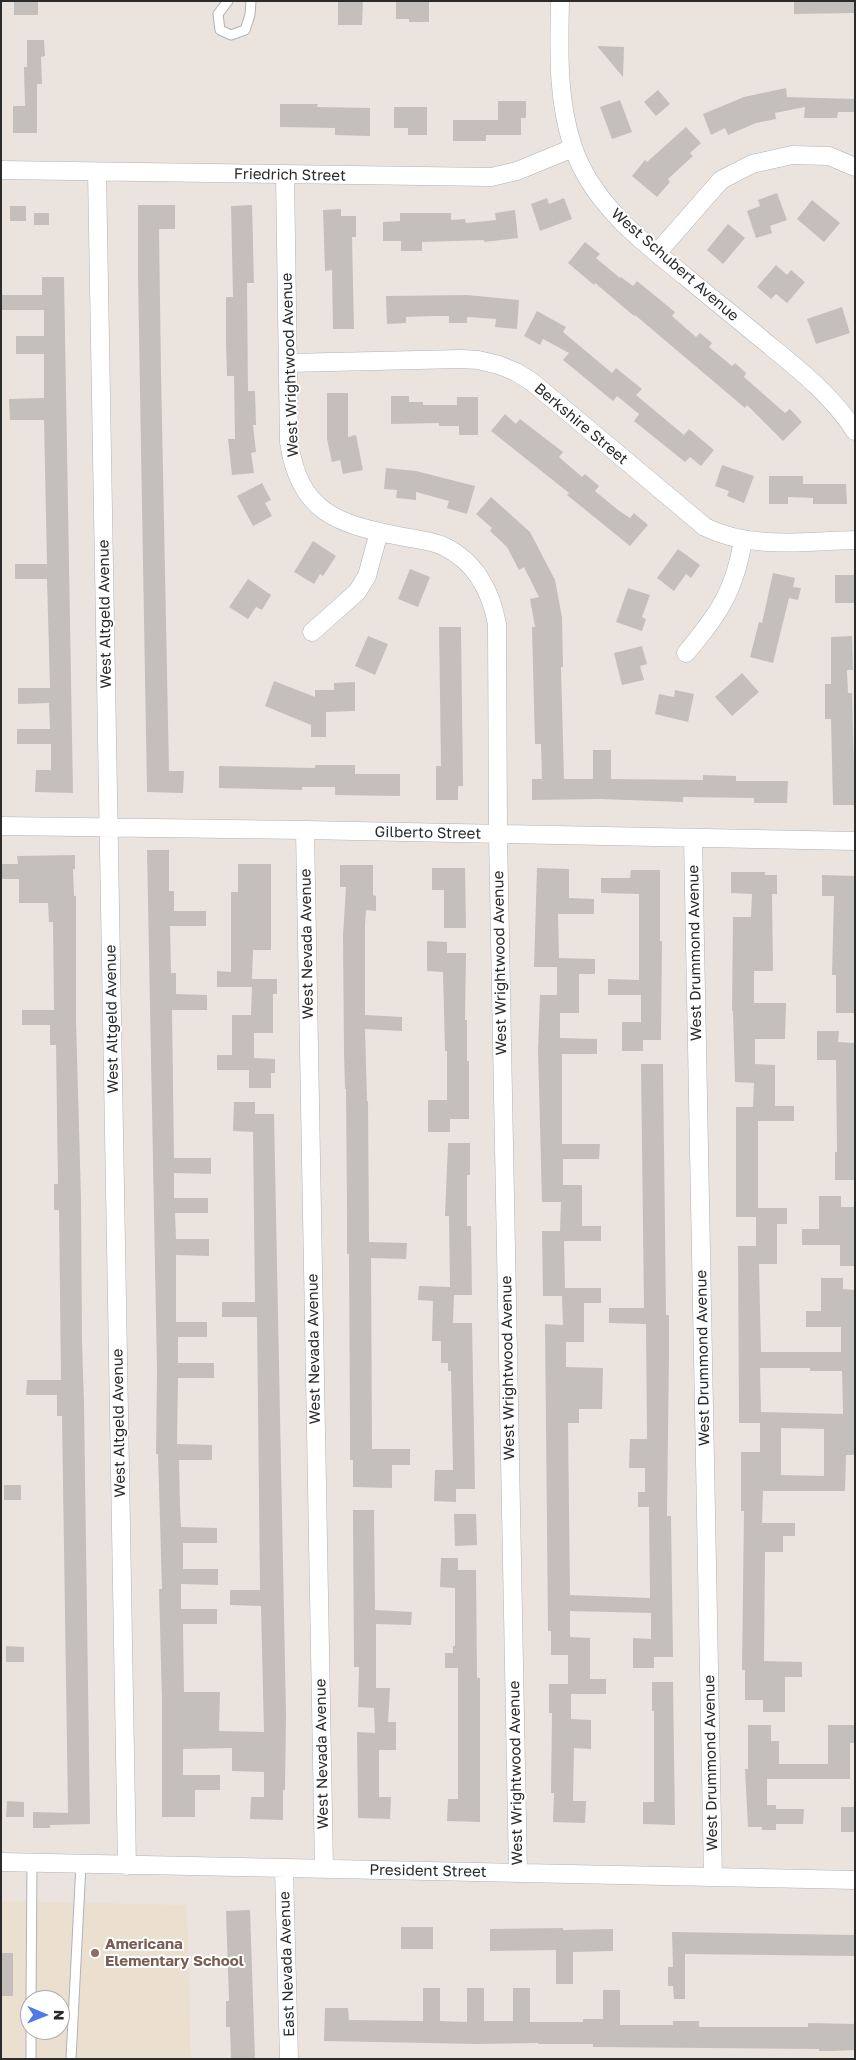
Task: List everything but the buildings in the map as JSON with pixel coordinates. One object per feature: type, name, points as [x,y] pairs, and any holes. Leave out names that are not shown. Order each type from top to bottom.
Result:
[{"type":"street","name":"West Schubert Avenue","points":[[560,1],[558,63],[564,113],[573,148],[602,200],[657,253],[810,378],[835,404],[855,431]]},
{"type":"street","name":"Friedrich Street","points":[[1,170],[491,177],[517,171],[573,148]]},
{"type":"street","points":[[657,253],[721,180],[752,164],[792,155],[829,156],[855,167]]},
{"type":"street","name":"West Altgeld Avenue","points":[[97,172],[127,1866]]},
{"type":"street","name":"West Wrightwood Avenue","points":[[285,175],[289,442],[296,473],[309,498],[330,515],[347,524],[443,546],[454,552],[474,570],[490,595],[497,624],[498,835],[518,1873]]},
{"type":"street","name":"Berkshire Street","points":[[288,363],[461,359],[499,364],[516,372],[546,393],[705,527],[721,535],[742,540],[764,542],[855,540]]},
{"type":"street","points":[[312,632],[357,592],[367,576],[379,532]]},
{"type":"street","points":[[686,653],[712,622],[730,591],[740,562],[742,540]]},
{"type":"street","name":"Gilberto Street","points":[[1,826],[855,841]]},
{"type":"street","name":"West Nevada Avenue","points":[[305,830],[324,1869]]},
{"type":"street","name":"West Drummond Avenue","points":[[693,838],[713,1877]]},
{"type":"street","name":"President Street","points":[[1,1862],[855,1880]]},
{"type":"street","name":"East Nevada Avenue","points":[[284,1869],[289,2059]]},
{"type":"lane","points":[[228,1],[218,14],[220,30],[231,35],[245,30],[250,15],[251,1]]},
{"type":"lane","points":[[31,1990],[32,1863]]},
{"type":"lane","points":[[71,2059],[81,1864]]},
{"type":"lane","points":[[31,2040],[31,2059]]},
{"type":"shaded area","name":"Americana Elementary School","points":[[1,1901],[187,1905],[191,2059],[1,2059]]},
{"type":"place","name":"Americana Elementary School","points":[[95,1953]]}]
